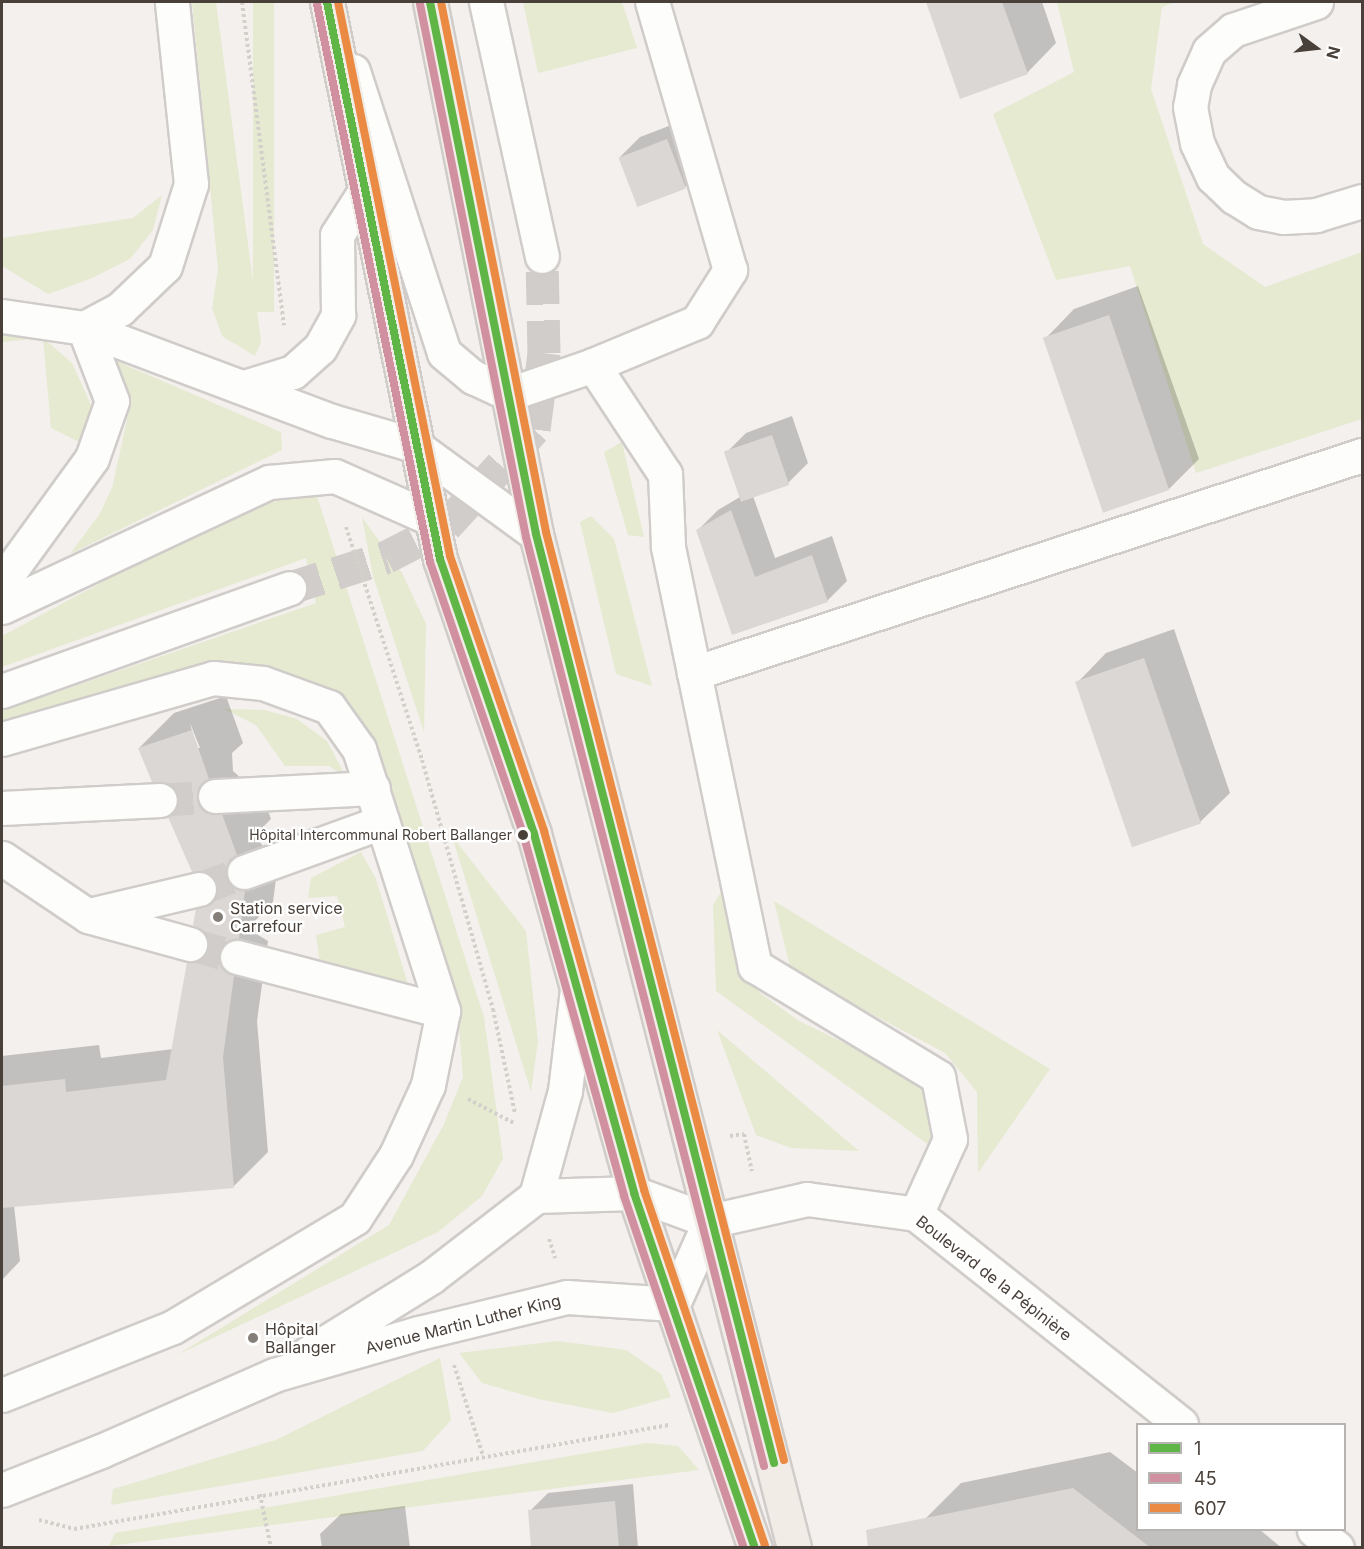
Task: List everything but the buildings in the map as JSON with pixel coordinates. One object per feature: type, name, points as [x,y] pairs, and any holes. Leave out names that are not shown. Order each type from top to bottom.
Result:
[{"type":"main road","points":[[329,2],[414,445],[440,559],[534,834],[634,1193],[755,1548]]},
{"type":"main road","points":[[430,2],[536,534],[710,1221],[739,1319],[794,1548]]},
{"type":"street","points":[[84,328],[120,309],[165,266],[191,184],[172,2]]},
{"type":"street","points":[[329,2],[444,353],[473,377],[509,394],[593,365],[697,322],[730,270],[652,2]]},
{"type":"street","points":[[486,2],[542,256]]},
{"type":"street","points":[[1316,2],[1233,30],[1209,51],[1194,85],[1190,107],[1197,143],[1213,177],[1234,197],[1258,212],[1283,217],[1316,215],[1362,201]]},
{"type":"street","points":[[244,387],[293,372],[320,348],[338,315],[337,235],[365,191]]},
{"type":"street","points":[[2,316],[84,328],[332,421],[414,445],[536,534]]},
{"type":"street","points":[[2,582],[92,458],[112,401],[84,328]]},
{"type":"street","points":[[593,365],[665,474],[668,547],[755,966],[938,1077],[950,1139],[916,1214]]},
{"type":"street","points":[[694,674],[1362,455]]},
{"type":"street","points":[[2,607],[269,482],[335,476],[430,518]]},
{"type":"street","points":[[2,691],[289,588]]},
{"type":"street","points":[[2,739],[213,678],[263,683],[328,707],[359,750],[443,1011],[428,1085],[396,1155],[355,1218],[172,1327],[2,1395]]},
{"type":"street","points":[[215,796],[373,788]]},
{"type":"street","points":[[2,808],[160,800]]},
{"type":"street","points":[[244,872],[382,822]]},
{"type":"street","points":[[2,858],[88,916],[190,944]]},
{"type":"street","points":[[88,916],[199,889]]},
{"type":"street","points":[[237,957],[443,1011]]},
{"type":"street","points":[[578,987],[565,1091],[536,1196],[634,1193],[710,1221],[673,1304]]},
{"type":"street","name":"Avenue Martin Luther King","points":[[274,1375],[431,1277],[536,1196]]},
{"type":"street","name":"Boulevard de la Pépinière","points":[[710,1221],[807,1200],[916,1214],[1178,1423]]},
{"type":"street","name":"Avenue Martin Luther King","points":[[2,1490],[101,1451],[274,1375],[442,1328],[567,1297],[673,1304]]},
{"type":"street","points":[[1315,1531],[1337,1548]]},
{"type":"path","points":[[242,2],[285,332]]},
{"type":"path","points":[[344,522],[431,794],[493,1009],[518,1125],[472,1103],[433,1061]]},
{"type":"path","points":[[536,1196],[567,1297]]},
{"type":"path","points":[[442,1328],[483,1456]]},
{"type":"path","points":[[33,1518],[74,1529],[260,1494],[711,1418]]},
{"type":"path","points":[[260,1494],[271,1548]]},
{"type":"green space","points":[[192,2],[216,2],[261,342],[255,356],[222,336],[212,308],[218,269]]},
{"type":"green space","points":[[253,2],[274,2],[274,312],[253,312]]},
{"type":"green space","points":[[523,2],[622,2],[637,48],[538,73]]},
{"type":"green space","points":[[1057,2],[1176,2],[1162,7],[1151,89],[1203,244],[1265,287],[1362,252],[1362,419],[1196,473],[1130,266],[1056,280],[993,114],[1074,72]]},
{"type":"green space","points":[[162,195],[153,230],[130,259],[90,279],[48,294],[2,266],[2,238],[133,218]]},
{"type":"green space","points":[[2,325],[43,338],[2,342]]},
{"type":"green space","points":[[43,338],[72,363],[91,405],[91,425],[81,443],[51,428]]},
{"type":"green space","points":[[116,361],[281,432],[282,450],[70,554],[99,515],[112,488],[127,420]]},
{"type":"green space","points":[[622,442],[644,537],[628,535],[604,452]]},
{"type":"green space","points":[[316,493],[484,1017],[503,1159],[482,1196],[438,1232],[177,1355],[389,1225],[444,1124],[463,1077],[458,1015],[330,694],[278,670],[219,664],[2,739],[2,711],[316,603],[306,558],[2,667],[2,636],[186,537],[268,503]]},
{"type":"green space","points":[[591,516],[614,539],[652,686],[616,674],[580,522]]},
{"type":"green space","points":[[362,517],[402,573],[426,624],[424,732],[373,576]]},
{"type":"green space","points":[[224,709],[264,710],[297,719],[327,741],[346,777],[329,766],[285,766],[256,725]]},
{"type":"green space","points":[[452,836],[526,931],[538,1041],[531,1092]]},
{"type":"green space","points":[[361,852],[376,879],[414,1004],[320,963],[316,935],[345,927],[337,896],[308,898],[311,878]]},
{"type":"green space","points":[[724,887],[759,992],[799,1021],[923,1081],[933,1148],[716,991],[713,905]]},
{"type":"green space","points":[[774,901],[1050,1069],[978,1173],[977,1092],[945,1053],[791,971]]},
{"type":"green space","points":[[717,1030],[859,1151],[791,1148],[756,1135]]},
{"type":"green space","points":[[558,1341],[626,1350],[661,1374],[671,1397],[613,1413],[538,1399],[482,1383],[459,1353]]},
{"type":"green space","points":[[440,1358],[451,1420],[423,1451],[111,1505],[113,1489],[276,1440]]},
{"type":"green space","points":[[646,1443],[678,1446],[699,1470],[109,1546],[115,1533]]},
{"type":"tunnel","points":[[289,588],[386,557],[446,526],[534,429],[544,353],[542,256]]},
{"type":"tunnel","points":[[160,800],[215,796]]},
{"type":"tunnel","points":[[199,889],[244,872]]},
{"type":"tunnel","points":[[190,944],[237,957]]},
{"type":"transit line","name":"1","points":[[327,2],[440,559],[534,834],[634,1193],[755,1548]]},
{"type":"transit line","name":"607","points":[[338,2],[450,556],[544,831],[644,1190],[765,1545]]},
{"type":"transit line","name":"1","points":[[430,2],[536,534],[774,1463]]},
{"type":"transit line","name":"607","points":[[441,2],[546,532],[784,1460]]},
{"type":"transit line","name":"45","points":[[317,4],[430,562],[524,837],[624,1196],[744,1548]]},
{"type":"transit line","name":"45","points":[[420,4],[526,537],[764,1466]]},
{"type":"place","name":"Hôpital Intercommunal Robert Ballanger","points":[[523,835]]},
{"type":"place","name":"Station service Carrefour","points":[[218,917]]},
{"type":"place","name":"Hôpital Ballanger","points":[[253,1338]]}]
